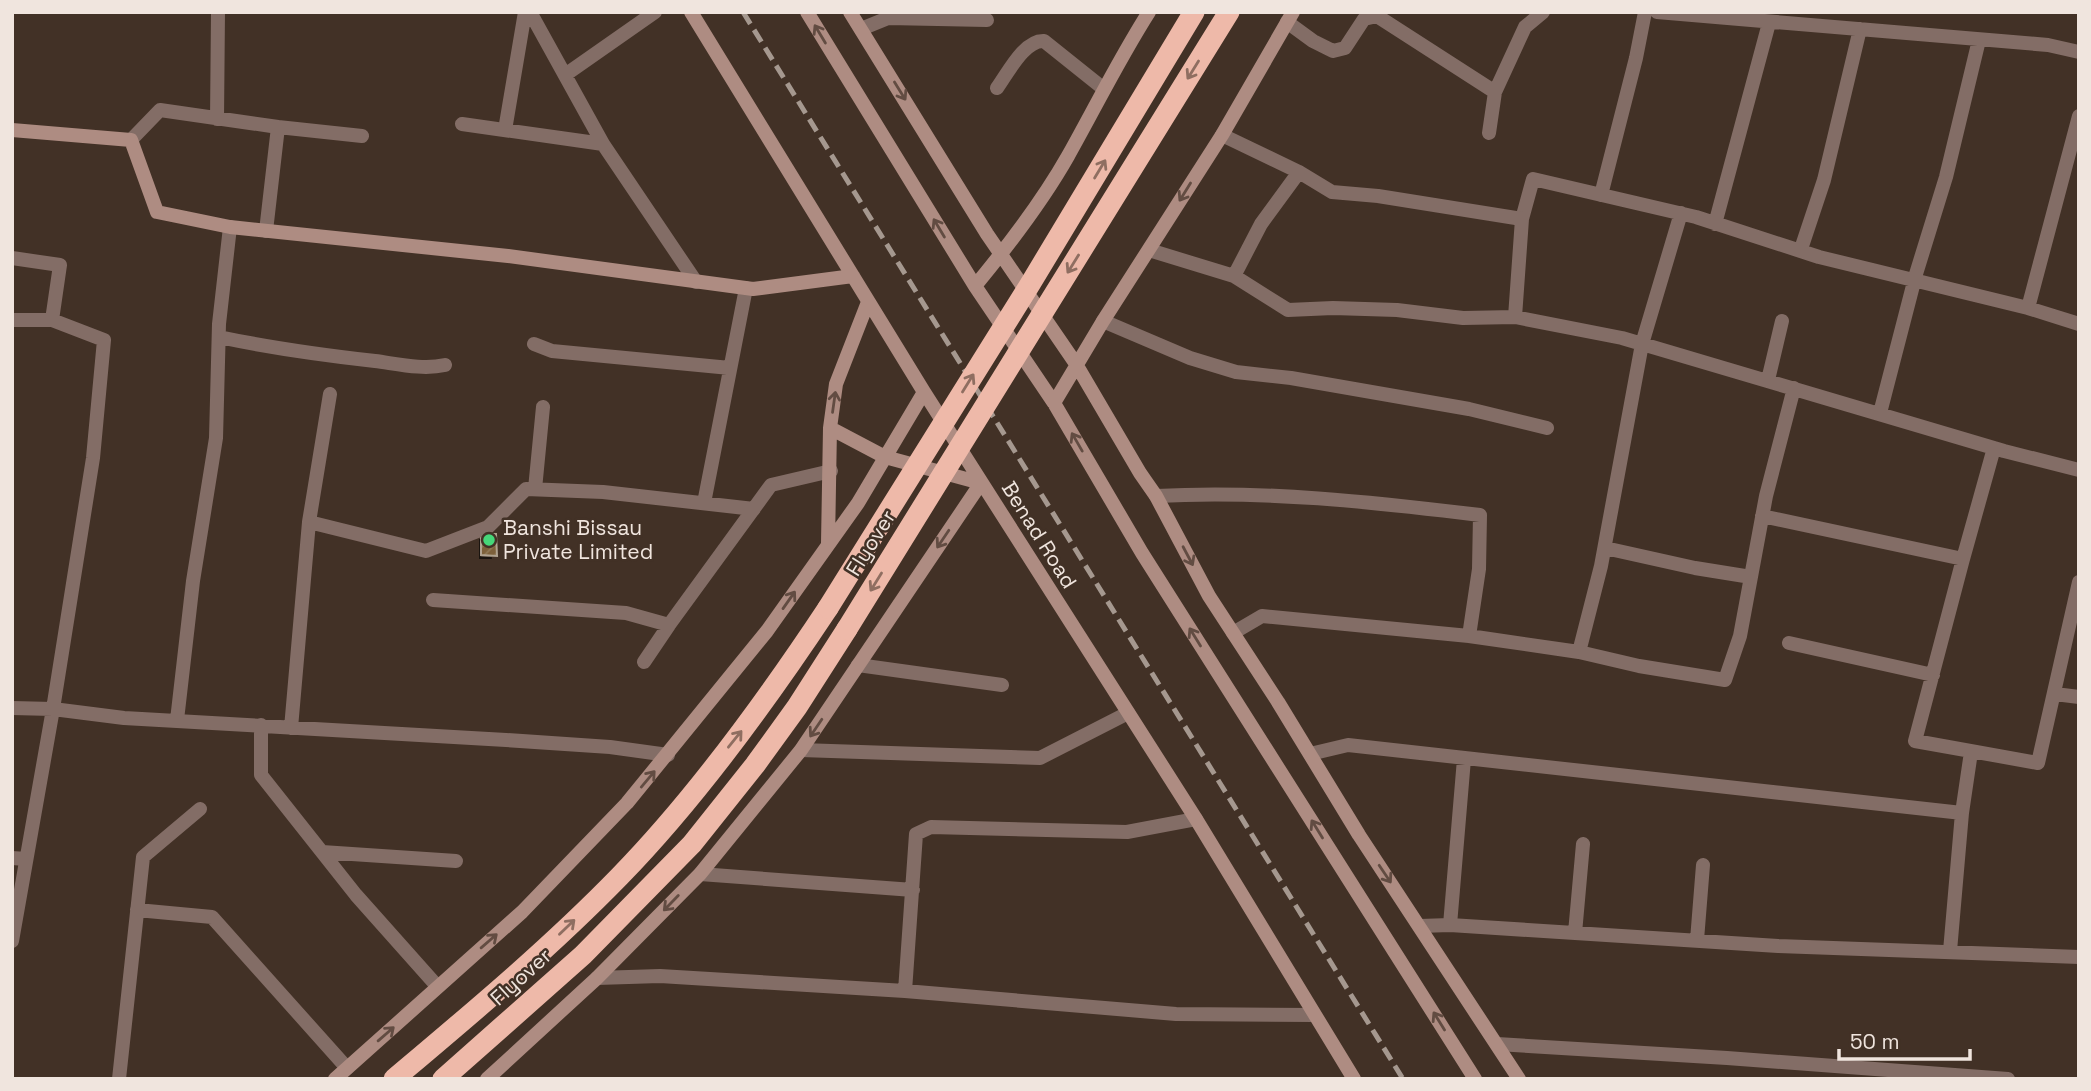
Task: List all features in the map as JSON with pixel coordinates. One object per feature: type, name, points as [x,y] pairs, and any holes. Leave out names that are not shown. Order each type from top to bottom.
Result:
[{"type":"highway","name":"Flyover","points":[[394,1079],[556,937],[628,867],[665,827],[789,667],[1029,286],[1194,12]]},
{"type":"highway","name":"Flyover","points":[[443,1079],[583,955],[692,844],[755,765],[797,707],[1229,12]]},
{"type":"main road","name":"Benad Road","points":[[691,12],[868,302],[1196,820],[1354,1079]]},
{"type":"main road","points":[[807,12],[975,286],[1054,403],[1142,553],[1475,1079]]},
{"type":"main road","points":[[850,12],[1000,255],[1076,364],[1156,496],[1209,596],[1359,835],[1519,1079]]},
{"type":"main road","points":[[975,286],[1000,255],[1066,159],[1149,12]]},
{"type":"main road","points":[[1054,403],[1222,135],[1290,17]]},
{"type":"main road","points":[[12,130],[131,141],[157,212],[230,227],[508,256],[746,288],[853,276]]},
{"type":"main road","points":[[828,543],[831,428],[836,384],[868,302]]},
{"type":"main road","points":[[335,1079],[522,912],[627,803],[768,631],[858,503],[924,391]]},
{"type":"main road","points":[[487,1079],[597,978],[700,874],[800,750],[981,483],[885,457],[831,428]]},
{"type":"street","points":[[217,119],[218,12]]},
{"type":"street","points":[[527,12],[603,144],[696,282]]},
{"type":"street","points":[[505,130],[527,12]]},
{"type":"street","points":[[565,75],[655,12]]},
{"type":"street","points":[[1489,133],[1494,92],[1525,27],[1543,12]]},
{"type":"street","points":[[1601,195],[1645,12]]},
{"type":"street","points":[[1657,12],[2048,45],[2079,52]]},
{"type":"street","points":[[1290,17],[1313,41],[1334,51],[1345,48],[1364,19],[1377,16],[1494,92]]},
{"type":"street","points":[[861,29],[888,18],[987,20]]},
{"type":"street","points":[[1715,224],[1769,23]]},
{"type":"street","points":[[1801,249],[1824,180],[1860,29]]},
{"type":"street","points":[[1880,413],[1914,279],[1946,177],[1979,40]]},
{"type":"street","points":[[997,88],[1029,45],[1044,41],[1104,89]]},
{"type":"street","points":[[131,141],[160,110],[362,136]]},
{"type":"street","points":[[2028,307],[2079,116]]},
{"type":"street","points":[[462,124],[603,144]]},
{"type":"street","points":[[266,231],[278,127]]},
{"type":"street","points":[[1222,135],[1299,172],[1332,192],[1378,196],[1522,219]]},
{"type":"street","points":[[1234,276],[1261,224],[1299,172]]},
{"type":"street","points":[[1515,317],[1522,219],[1533,178],[1681,213],[1801,249],[1819,257],[2028,307],[2079,324]]},
{"type":"street","points":[[1579,652],[1605,548],[1642,344],[1681,213]]},
{"type":"street","points":[[177,720],[193,581],[216,438],[219,337],[230,227]]},
{"type":"street","points":[[1149,250],[1234,276],[1288,310],[1346,308],[1398,310],[1463,318],[1515,317],[1642,344],[1994,448],[2079,470]]},
{"type":"street","points":[[12,258],[60,265],[52,320]]},
{"type":"street","points":[[704,503],[746,288]]},
{"type":"street","points":[[12,320],[52,320],[104,340],[93,458],[53,709],[19,858],[12,941]]},
{"type":"street","points":[[1103,321],[1190,358],[1236,372],[1291,378],[1457,407],[1547,428]]},
{"type":"street","points":[[1768,380],[1783,321]]},
{"type":"street","points":[[219,337],[279,349],[361,360],[432,368],[445,365]]},
{"type":"street","points":[[534,344],[552,351],[730,368]]},
{"type":"street","points":[[1233,633],[1262,616],[1469,636],[1579,652],[1639,666],[1726,680],[1740,636],[1762,516],[1794,388]]},
{"type":"street","points":[[291,728],[309,522],[330,394]]},
{"type":"street","points":[[535,489],[543,408]]},
{"type":"street","points":[[1994,448],[1915,741],[2038,762],[2079,582]]},
{"type":"street","points":[[644,662],[771,485],[831,471]]},
{"type":"street","points":[[309,522],[426,551],[488,527],[526,489],[603,492],[754,509]]},
{"type":"street","points":[[1156,496],[1193,494],[1296,498],[1400,505],[1480,515],[1479,569],[1469,636]]},
{"type":"street","points":[[1762,516],[1963,559]]},
{"type":"street","points":[[1605,548],[1751,578]]},
{"type":"street","points":[[433,600],[626,613],[669,625]]},
{"type":"street","points":[[1789,643],[1933,675]]},
{"type":"street","points":[[858,665],[1002,685]]},
{"type":"street","points":[[2054,694],[2079,697]]},
{"type":"street","points":[[12,708],[53,709],[124,718],[611,747],[667,755]]},
{"type":"street","points":[[800,750],[1040,758],[1128,713]]},
{"type":"street","points":[[261,725],[261,775],[356,895],[437,986]]},
{"type":"street","points":[[1310,754],[1348,745],[1962,813]]},
{"type":"street","points":[[1950,951],[1962,813],[1971,751]]},
{"type":"street","points":[[1450,925],[1464,759]]},
{"type":"street","points":[[119,1079],[143,857],[200,809]]},
{"type":"street","points":[[905,992],[916,834],[932,827],[1127,832],[1196,820]]},
{"type":"street","points":[[1575,933],[1583,844]]},
{"type":"street","points":[[322,852],[456,861]]},
{"type":"street","points":[[1697,940],[1703,865]]},
{"type":"street","points":[[700,874],[913,890]]},
{"type":"street","points":[[138,910],[212,917],[347,1068]]},
{"type":"street","points":[[1420,926],[1450,925],[1778,946],[2079,957]]},
{"type":"street","points":[[597,978],[660,976],[1176,1014],[1314,1015]]},
{"type":"street","points":[[1497,1044],[2008,1079]]},
{"type":"building","name":"Banshi Bissau Private Limited","points":[[481,534],[496,534],[497,556],[481,555]]},
{"type":"railway","points":[[743,12],[1403,1079]]},
{"type":"place","name":"Banshi Bissau Private Limited","points":[[489,540]]}]
